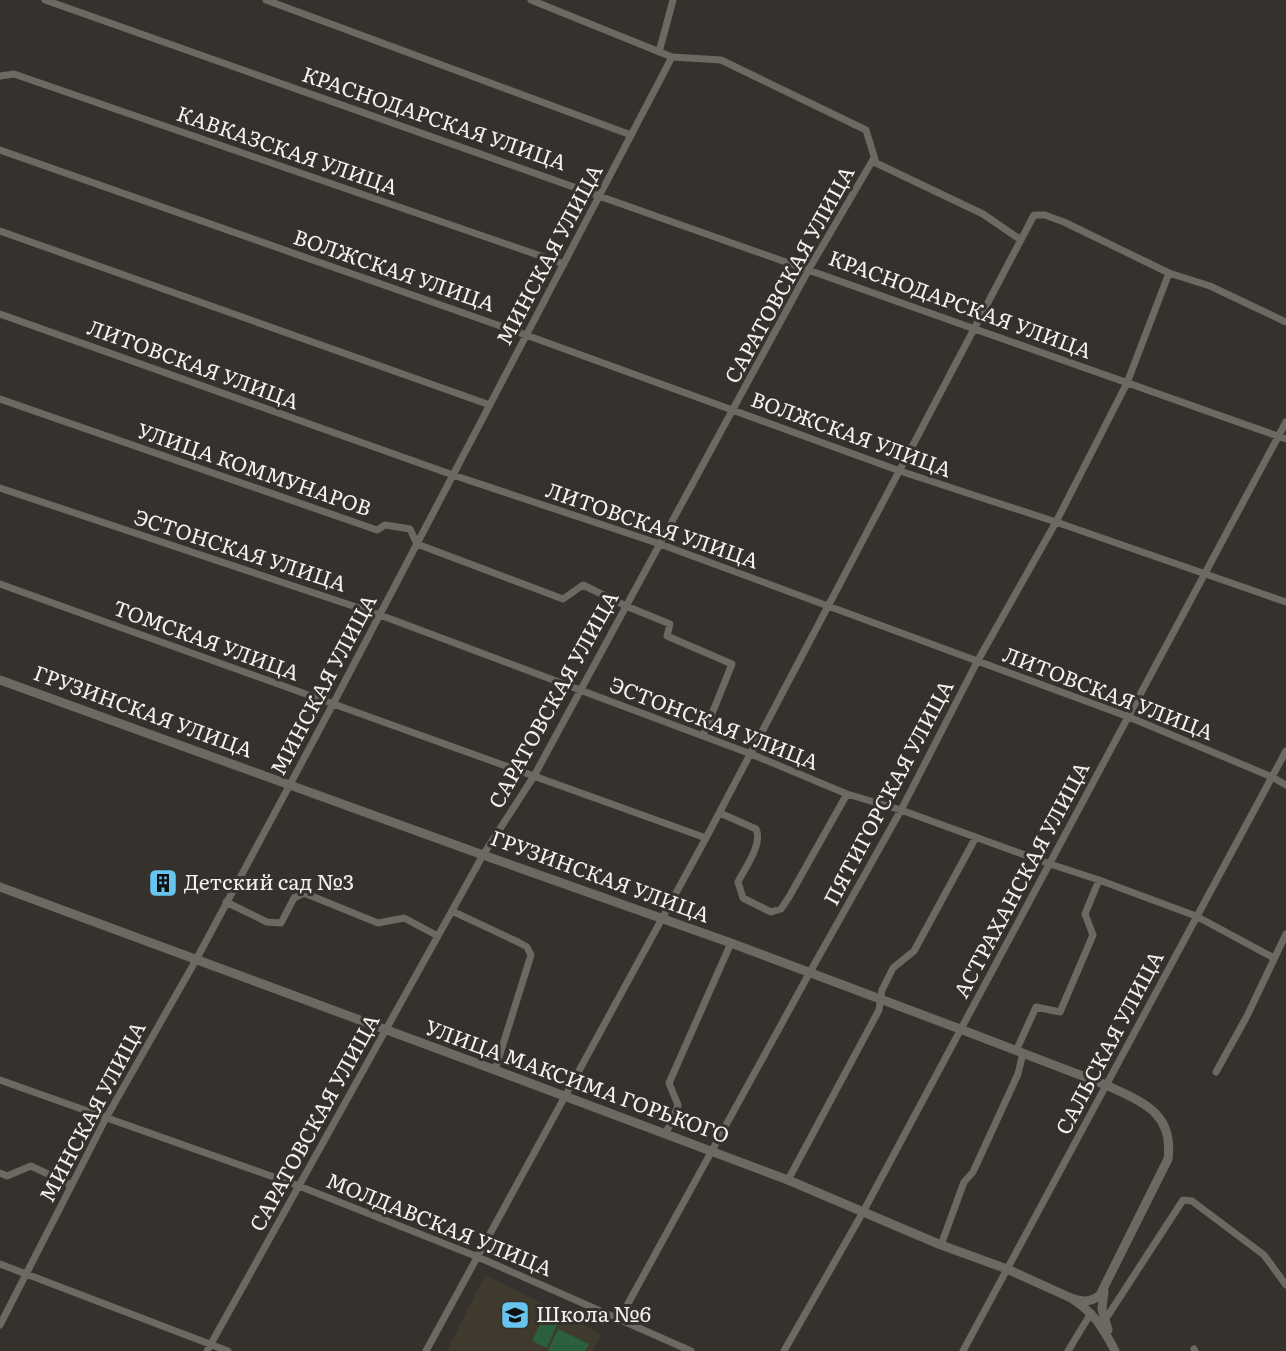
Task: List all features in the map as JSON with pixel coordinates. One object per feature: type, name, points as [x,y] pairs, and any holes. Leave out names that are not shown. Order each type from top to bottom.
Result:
[{"type":"main road","name":"ГРУЗИНСКАЯ УЛИЦА","points":[[0,680],[881,998],[1106,1085],[1150,1108],[1161,1121],[1168,1137],[1168,1159],[1105,1286]]},
{"type":"main road","name":"УЛИЦА МАКСИМА ГОРЬКОГО","points":[[0,887],[665,1133],[788,1180],[941,1245],[1007,1269],[1071,1298],[1091,1313],[1115,1351]]},
{"type":"main road","points":[[1071,1298],[1094,1300],[1105,1286]]},
{"type":"main road","points":[[1105,1286],[1102,1309],[1115,1351]]},
{"type":"street","name":"КРАСНОДАРСКАЯ УЛИЦА","points":[[45,0],[1282,437]]},
{"type":"street","points":[[266,0],[631,135]]},
{"type":"street","points":[[531,0],[672,57],[721,60],[866,130],[876,163],[983,214],[1021,240]]},
{"type":"street","points":[[659,52],[673,0]]},
{"type":"street","name":"МИНСКАЯ УЛИЦА","points":[[1,1322],[105,1118],[196,960],[333,705],[672,57]]},
{"type":"street","name":"КАВКАЗСКАЯ УЛИЦА","points":[[0,76],[14,74],[564,264]]},
{"type":"street","name":"ВОЛЖСКАЯ УЛИЦА","points":[[0,150],[526,335],[900,471],[1056,522],[1286,602]]},
{"type":"street","name":"САРАТОВСКАЯ УЛИЦА","points":[[209,1348],[483,855],[534,776],[809,269],[874,158]]},
{"type":"street","points":[[426,1351],[720,813],[1034,215],[1045,215],[1065,222],[1169,273],[1210,286],[1286,322]]},
{"type":"street","points":[[0,231],[490,405]]},
{"type":"street","name":"ПЯТИГОРСКАЯ УЛИЦА","points":[[620,1320],[810,972],[902,810],[977,662],[1056,522],[1127,382],[1169,273]]},
{"type":"street","name":"ЛИТОВСКАЯ УЛИЦА","points":[[0,314],[453,475],[660,544],[1129,717],[1286,785]]},
{"type":"street","name":"УЛИЦА КОММУНАРОВ","points":[[0,399],[377,530],[385,525],[410,529],[417,544],[562,599],[583,585],[670,624],[668,636],[732,664],[704,736]]},
{"type":"street","name":"АСТРАХАНСКАЯ УЛИЦА","points":[[784,1351],[863,1212],[1204,575],[1282,437],[1286,422]]},
{"type":"street","name":"ЭСТОНСКАЯ УЛИЦА","points":[[0,488],[380,615],[751,754],[847,794],[902,810],[1099,880],[1196,916],[1274,958]]},
{"type":"street","name":"ТОМСКАЯ УЛИЦА","points":[[0,584],[706,838]]},
{"type":"street","name":"САЛЬСКАЯ УЛИЦА","points":[[963,1351],[1286,751]]},
{"type":"street","points":[[720,813],[756,829],[759,835],[757,845],[738,882],[743,898],[771,912],[781,909],[789,897],[847,794]]},
{"type":"street","points":[[788,1180],[879,1010],[882,990],[893,968],[914,951],[976,837]]},
{"type":"street","points":[[941,1245],[964,1182],[973,1172],[1018,1074],[1019,1052],[1036,1007],[1060,1012],[1093,935],[1085,914],[1099,880]]},
{"type":"street","points":[[226,902],[267,922],[281,923],[294,898],[304,893],[378,923],[404,918],[438,936]]},
{"type":"street","points":[[452,911],[527,947],[531,955],[495,1070]]},
{"type":"street","points":[[1216,1072],[1247,1016],[1286,934]]},
{"type":"street","points":[[665,1133],[678,1105],[669,1083],[731,943]]},
{"type":"street","name":"МОЛДАВСКАЯ УЛИЦА","points":[[0,1080],[299,1186],[478,1257],[691,1351]]},
{"type":"street","points":[[0,1173],[7,1176],[31,1166],[71,1185]]},
{"type":"street","points":[[1105,1320],[1183,1200],[1192,1201],[1264,1255],[1286,1285]]},
{"type":"street","points":[[0,1264],[209,1348],[228,1351]]},
{"type":"street","points":[[1068,1351],[1091,1313]]},
{"type":"shaded area","name":"Школа №6","points":[[485,1275],[602,1334],[593,1351],[447,1351]]},
{"type":"green space","points":[[543,1318],[557,1324],[547,1348],[532,1341]]},
{"type":"green space","points":[[558,1329],[589,1344],[585,1351],[548,1351]]},
{"type":"place","name":"Детский сад №3","points":[[163,883]]},
{"type":"place","name":"Школа №6","points":[[515,1315]]}]
